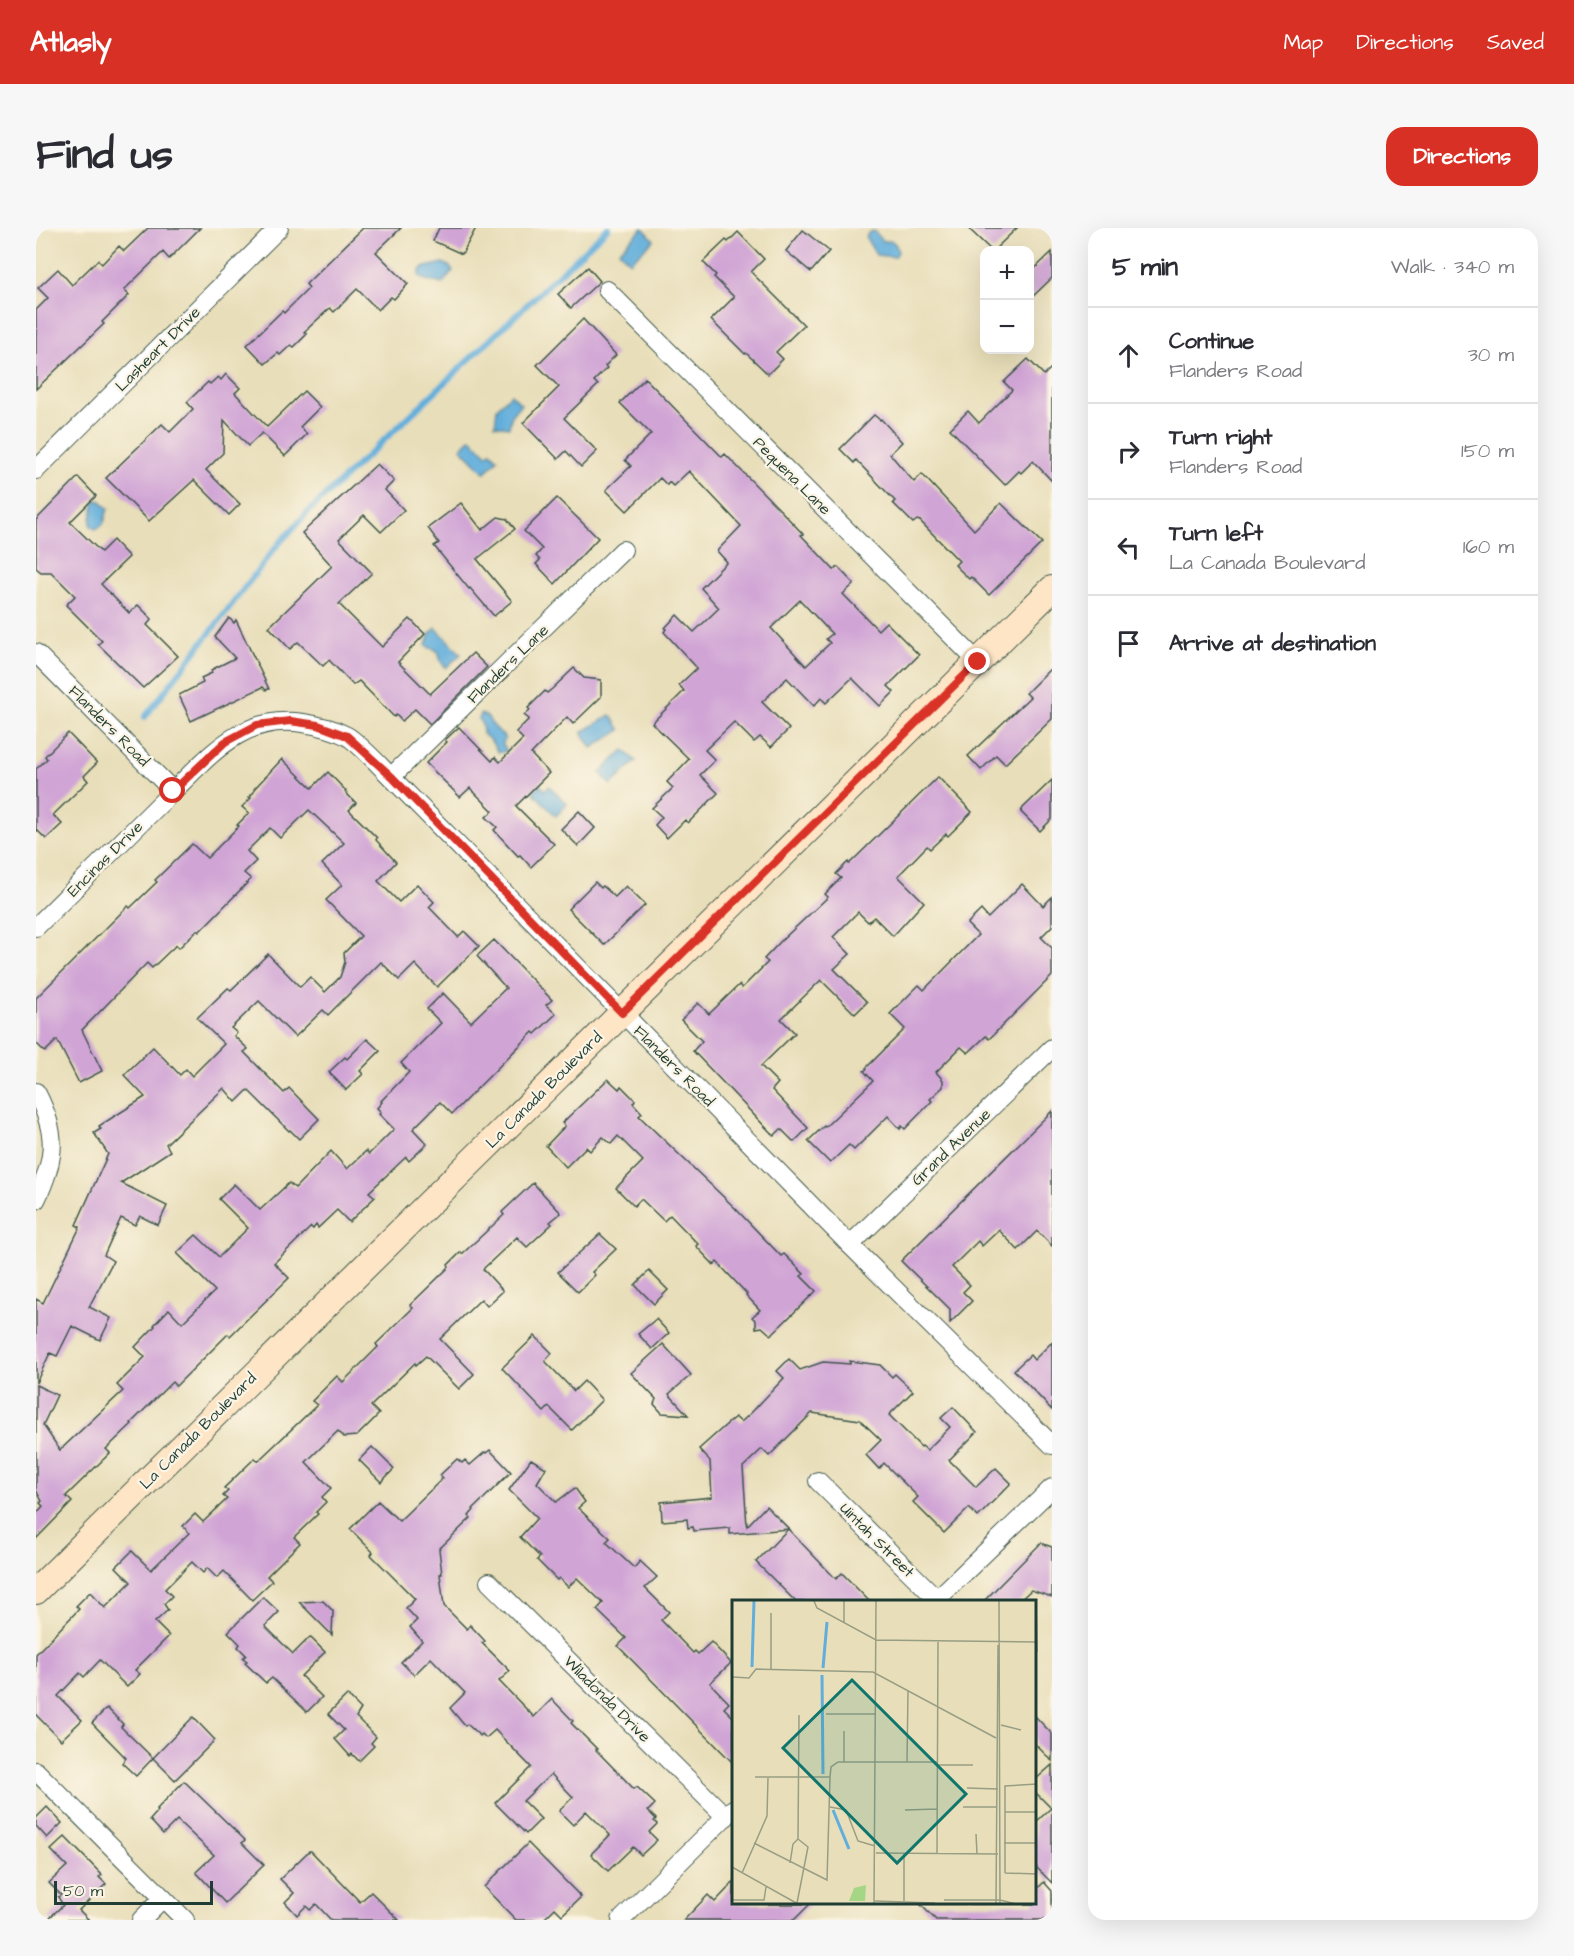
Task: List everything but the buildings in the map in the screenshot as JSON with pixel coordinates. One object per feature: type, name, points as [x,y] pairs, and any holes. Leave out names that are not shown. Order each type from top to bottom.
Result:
[{"type":"street","name":"Lasheart Drive","points":[[36,470],[279,228]]},
{"type":"street","name":"Pequena Lane","points":[[607,290],[978,662]]},
{"type":"street","name":"Flanders Lane","points":[[392,777],[623,550]]},
{"type":"street","name":"La Canada Boulevard","points":[[36,1591],[1052,589]]},
{"type":"street","name":"Flanders Road","points":[[36,653],[173,791],[225,742],[257,725],[290,721],[318,725],[347,736],[392,777],[850,1245],[1052,1445]]},
{"type":"street","name":"Encinas Drive","points":[[36,927],[173,791]]},
{"type":"street","name":"Grand Avenue","points":[[850,1245],[1052,1048]]},
{"type":"street","points":[[36,1092],[50,1123],[52,1146],[48,1175],[36,1200]]},
{"type":"street","name":"Uintah Street","points":[[818,1481],[934,1600]]},
{"type":"street","points":[[936,1600],[1052,1488]]},
{"type":"street","name":"Wiladonda Drive","points":[[489,1582],[730,1812]]},
{"type":"street","points":[[36,1771],[185,1920]]},
{"type":"street","points":[[621,1920],[730,1812]]},
{"type":"street","points":[[141,1920],[163,1898]]},
{"type":"water","points":[[643,228],[654,240],[630,262],[619,251]]},
{"type":"water","points":[[874,231],[882,241],[892,241],[896,245],[898,252],[895,257],[876,255],[866,238],[868,233]]},
{"type":"water","points":[[443,263],[453,271],[442,284],[419,276],[422,268]]},
{"type":"water","points":[[511,394],[521,404],[512,414],[509,427],[495,425],[497,408]]},
{"type":"water","points":[[471,438],[487,455],[491,452],[498,459],[485,473],[461,448]]},
{"type":"water","points":[[97,500],[108,509],[103,524],[95,529],[91,526],[91,520],[94,503]]},
{"type":"water","points":[[436,628],[461,654],[446,668],[441,662],[438,651],[426,646],[429,635]]},
{"type":"water","points":[[481,714],[488,717],[505,738],[502,743],[506,749],[505,752],[498,752],[483,734],[479,719]]},
{"type":"water","points":[[611,715],[621,730],[592,748],[582,732]]},
{"type":"water","points":[[624,750],[636,761],[611,785],[600,773]]},
{"type":"water","points":[[540,785],[545,790],[549,786],[567,804],[556,816],[533,792]]},
{"type":"waterway","points":[[145,717],[276,547],[307,513],[608,228]]},
{"type":"route","points":[[173,791],[225,742],[257,725],[290,721],[318,725],[347,736],[392,777],[622,1013],[978,662]]}]
